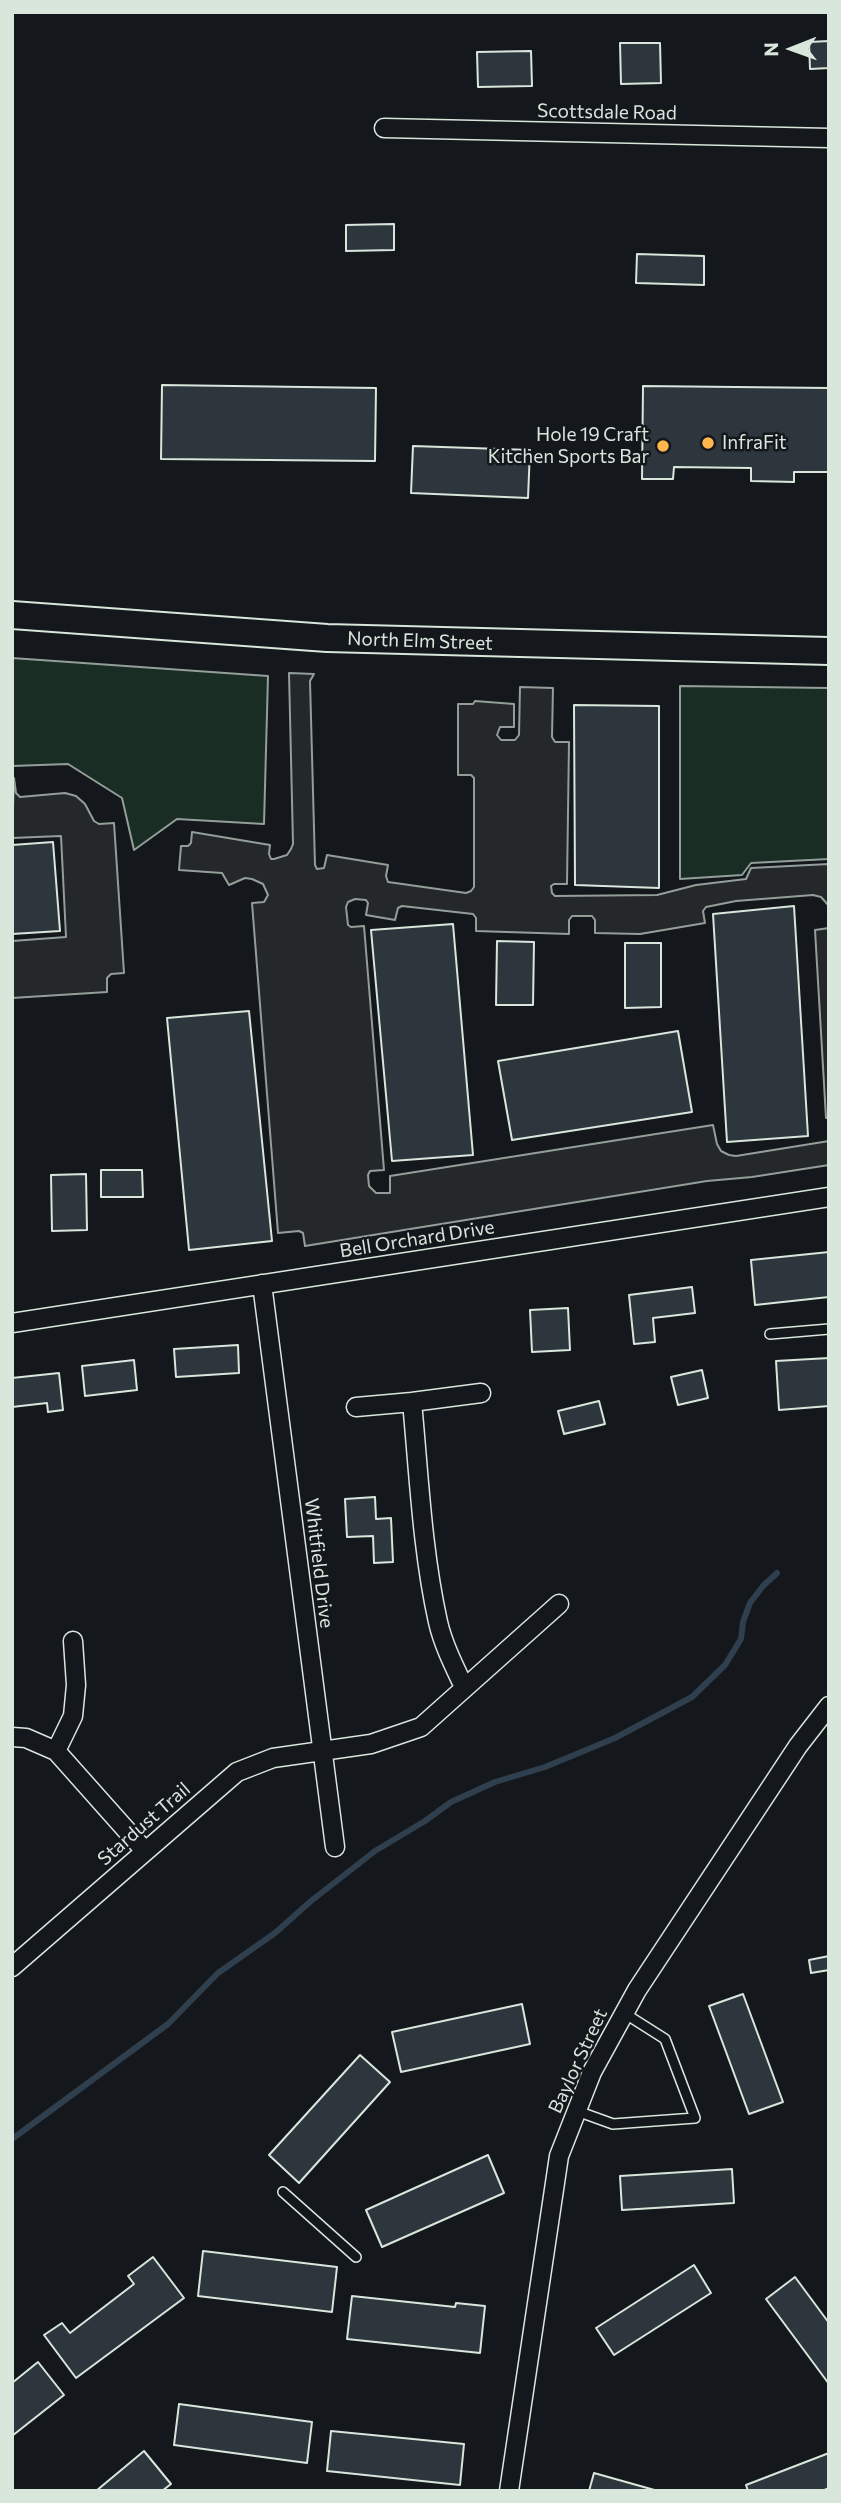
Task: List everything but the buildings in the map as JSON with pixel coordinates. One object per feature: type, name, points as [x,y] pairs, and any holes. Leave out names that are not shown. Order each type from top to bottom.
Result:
[{"type":"main road","name":"North Elm Street","points":[[12,615],[327,638],[829,651]]},
{"type":"street","name":"Scottsdale Road","points":[[384,128],[829,138]]},
{"type":"street","name":"Bell Orchard Drive","points":[[12,1323],[829,1197]]},
{"type":"street","name":"Whitfield Drive","points":[[262,1284],[335,1847]]},
{"type":"street","points":[[356,1407],[481,1393]]},
{"type":"street","points":[[411,1402],[426,1548],[438,1623],[449,1656],[464,1687]]},
{"type":"street","name":"Stardust Trail","points":[[12,1966],[237,1772],[273,1758],[372,1744],[421,1727],[559,1604]]},
{"type":"street","points":[[56,1751],[73,1716],[76,1685],[73,1641]]},
{"type":"street","name":"Baylor Street","points":[[509,2491],[559,2156],[592,2072],[637,1990],[798,1746],[829,1706]]},
{"type":"street","points":[[12,1737],[26,1738],[56,1751],[145,1851]]},
{"type":"lane","points":[[770,1334],[829,1329]]},
{"type":"lane","points":[[577,2111],[613,2124],[695,2118],[665,2039],[624,2013]]},
{"type":"lane","points":[[283,2192],[356,2257]]},
{"type":"green space","points":[[12,658],[268,676],[264,824],[177,819],[134,850],[122,798],[68,764],[12,766]]},
{"type":"green space","points":[[680,686],[829,688],[829,859],[751,863],[742,875],[680,879]]},
{"type":"shaded area","points":[[289,673],[314,674],[310,681],[317,869],[324,868],[327,855],[388,865],[388,882],[466,893],[471,891],[474,887],[474,778],[471,775],[458,775],[458,704],[473,704],[475,701],[514,704],[514,727],[500,727],[497,735],[501,740],[515,740],[519,735],[520,687],[553,688],[552,737],[555,742],[569,742],[567,884],[551,886],[555,896],[657,895],[696,885],[746,879],[751,868],[829,864],[829,906],[821,897],[813,895],[736,901],[706,907],[703,911],[705,923],[640,934],[595,933],[595,920],[592,916],[572,916],[569,920],[569,934],[476,931],[476,918],[473,914],[402,906],[398,908],[395,920],[366,915],[366,900],[355,899],[348,902],[348,925],[364,926],[384,1170],[370,1171],[368,1175],[369,1186],[376,1193],[390,1193],[390,1176],[713,1125],[717,1144],[721,1151],[729,1155],[829,1141],[829,1165],[707,1181],[305,1246],[303,1233],[299,1231],[278,1233],[252,903],[264,902],[268,895],[263,884],[252,879],[245,878],[229,885],[222,873],[179,870],[181,846],[191,843],[192,832],[270,845],[271,859],[287,855],[291,849]]},
{"type":"shaded area","points":[[14,778],[16,793],[20,797],[65,793],[76,796],[85,804],[94,821],[99,824],[114,823],[124,973],[111,974],[107,978],[107,992],[12,998],[12,941],[66,937],[61,836],[12,838]]},
{"type":"shaded area","points":[[829,928],[829,1118],[826,1118],[815,930]]},
{"type":"waterway","points":[[12,2139],[168,2024],[218,1973],[275,1933],[375,1851],[451,1802],[495,1782],[545,1767],[615,1738],[692,1697],[725,1665],[741,1639],[743,1622],[750,1603],[777,1573]]},
{"type":"place","name":"InfraFit","points":[[708,443]]},
{"type":"place","name":"Hole 19 Craft Kitchen Sports Bar","points":[[663,446]]}]
